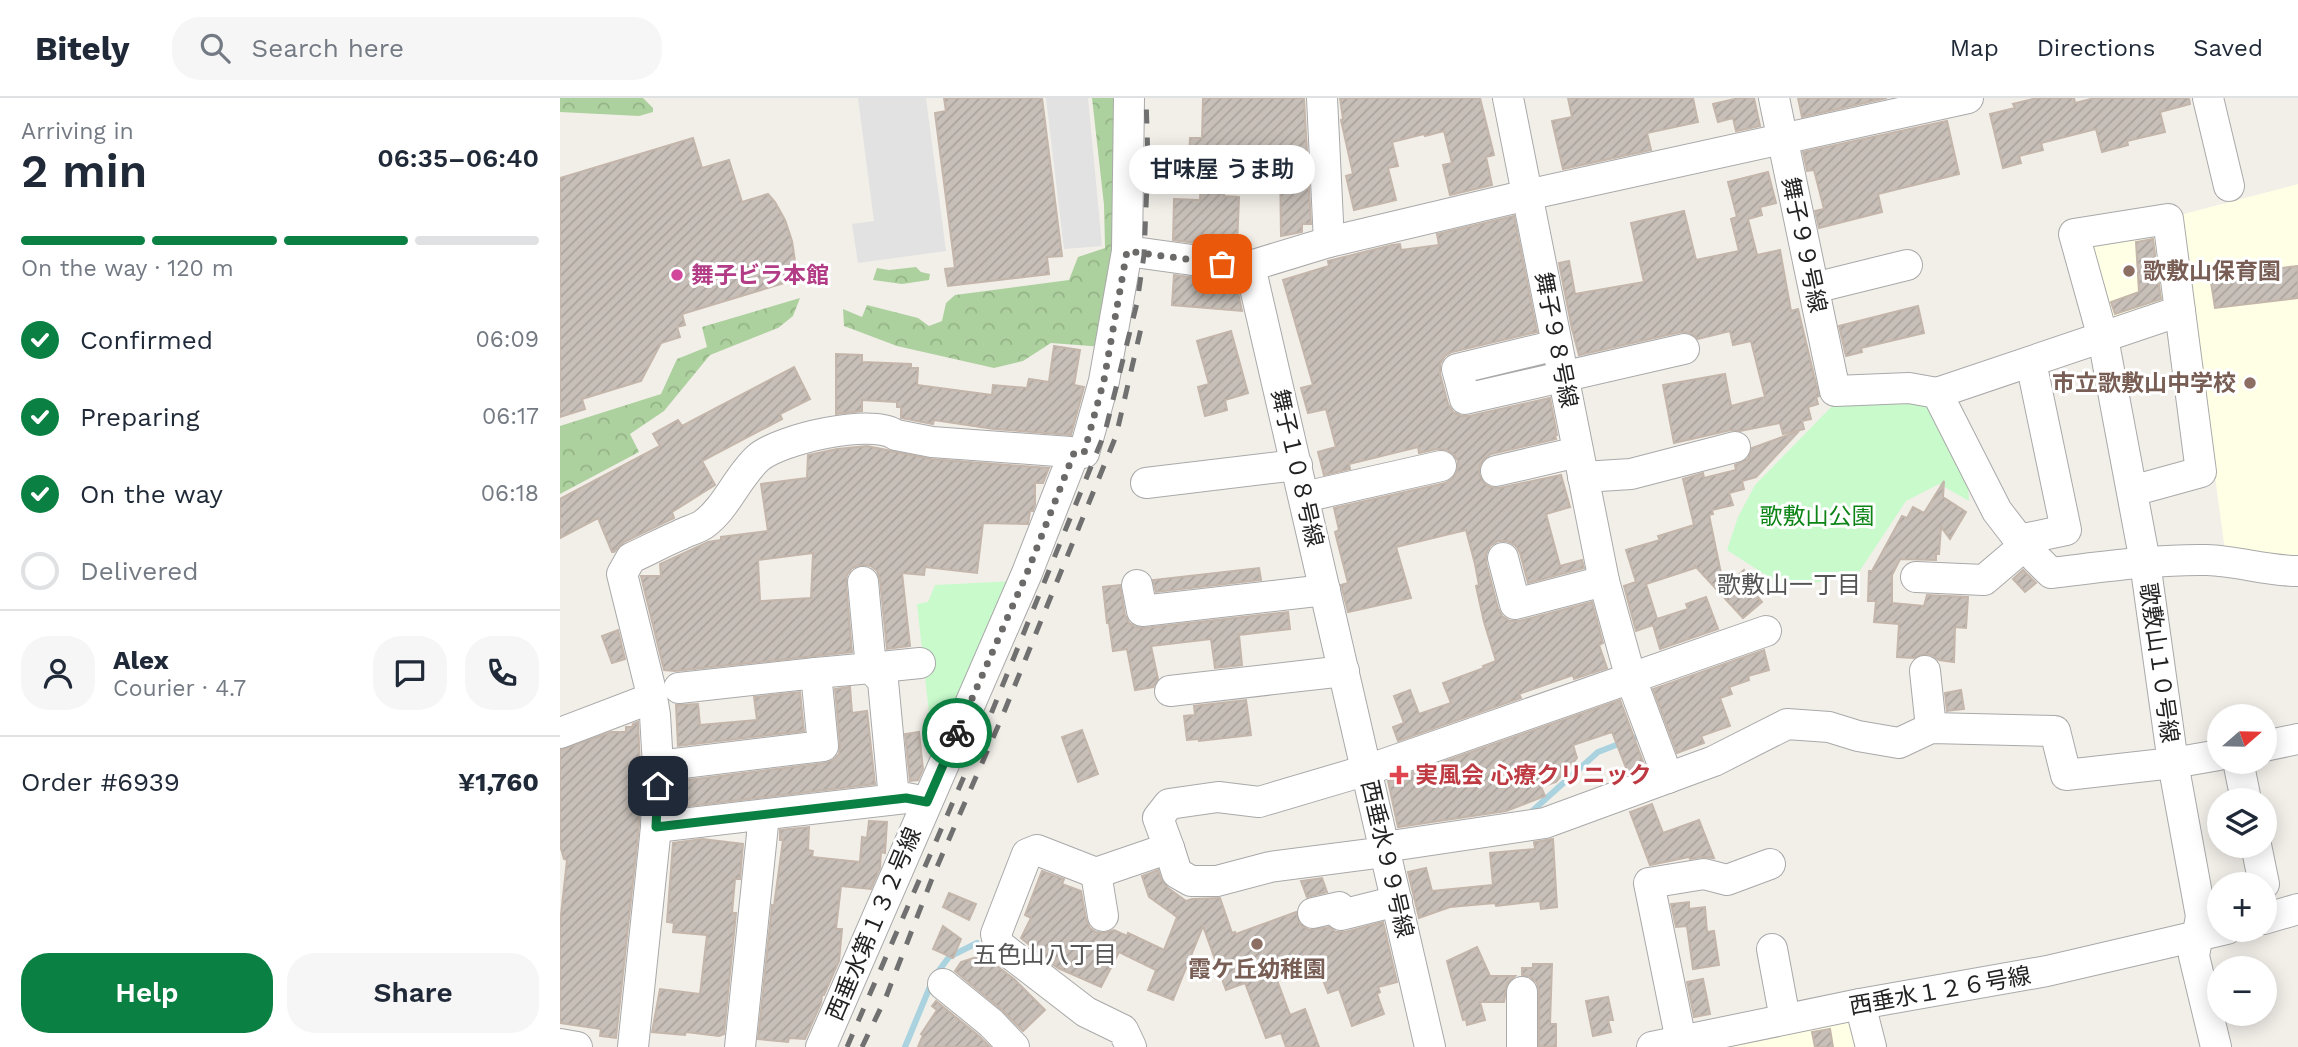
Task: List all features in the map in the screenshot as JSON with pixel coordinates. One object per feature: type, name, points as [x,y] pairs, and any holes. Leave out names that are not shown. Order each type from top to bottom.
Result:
[{"type":"street","points":[[1129,98],[1127,251],[1222,264],[1250,265],[1329,242],[1527,195],[1968,98]]},
{"type":"street","points":[[1322,98],[1329,242]]},
{"type":"street","name":"舞子９８号線","points":[[1508,98],[1604,581],[1631,679],[1668,778]]},
{"type":"street","name":"舞子９９号線","points":[[1774,98],[1835,391],[1909,388],[1937,393]]},
{"type":"street","points":[[2208,98],[2229,186]]},
{"type":"street","name":"歌敷山１０号線","points":[[2180,311],[2168,219],[2074,234],[2103,338],[2145,562],[2173,763],[2201,916],[2194,956],[2216,1047]]},
{"type":"street","name":"西垂水第１３２号線","points":[[821,1047],[1027,573],[1074,453],[1084,453],[1104,380],[1127,251]]},
{"type":"street","name":"舞子１０８号線","points":[[1250,265],[1344,671]]},
{"type":"street","points":[[1814,288],[1907,265]]},
{"type":"street","points":[[2132,491],[2201,472],[2180,311],[1937,393],[1997,511],[2021,543],[2051,573],[2145,562],[2209,560],[2275,571],[2298,571]]},
{"type":"street","points":[[1557,345],[1457,369],[1465,399],[1684,349]]},
{"type":"street","points":[[1916,576],[1984,580],[2021,543],[2066,530],[2031,362]]},
{"type":"street","points":[[633,1047],[656,827],[658,766],[655,715],[660,692],[622,574],[626,565],[632,558],[703,525],[722,506],[756,460],[768,451],[817,435],[865,428],[932,442],[1074,453]]},
{"type":"street","points":[[1496,471],[1580,465],[1631,474],[1735,447]]},
{"type":"street","points":[[1146,483],[1297,466]]},
{"type":"street","points":[[1304,497],[1441,466]]},
{"type":"street","points":[[1503,558],[1515,604],[1604,581]]},
{"type":"street","points":[[863,582],[871,668],[884,681],[894,799]]},
{"type":"street","points":[[1137,585],[1142,611],[1325,590]]},
{"type":"street","points":[[1766,631],[1367,770],[1259,802],[1218,797],[1169,804],[1158,818],[1177,873],[1191,881],[1217,881],[1270,867],[1545,823],[1714,761],[1787,724],[1829,727],[1858,736],[1899,743],[1931,728],[2055,731],[2066,775],[2207,757]]},
{"type":"street","points":[[560,733],[660,692],[919,663]]},
{"type":"street","points":[[1170,691],[1344,671]]},
{"type":"street","name":"西垂水９９号線","points":[[1344,671],[1430,1047]]},
{"type":"street","points":[[1925,671],[1931,728]]},
{"type":"street","points":[[658,766],[823,746],[816,673]]},
{"type":"street","points":[[2277,743],[2298,739]]},
{"type":"street","points":[[656,827],[894,799],[927,802]]},
{"type":"street","points":[[740,1047],[764,815]]},
{"type":"street","points":[[1130,1047],[1124,1030],[1086,1012],[999,945],[996,933],[1027,853],[1037,850],[1097,873],[1169,848]]},
{"type":"street","points":[[1681,1041],[1649,883],[1703,874],[1727,880],[1770,864]]},
{"type":"street","points":[[1097,873],[1103,916]]},
{"type":"street","points":[[1313,913],[1339,907],[1340,915],[1397,901]]},
{"type":"street","name":"西垂水１２６号線","points":[[1652,1047],[1860,1004],[2047,971],[2207,934]]},
{"type":"street","points":[[1772,949],[1785,1019]]},
{"type":"street","points":[[943,984],[1014,1047]]},
{"type":"street","points":[[1860,1004],[1871,1047]]},
{"type":"street","points":[[560,1044],[577,1047]]},
{"type":"shaded area","points":[[858,98],[926,98],[946,251],[858,263],[852,224],[874,221]]},
{"type":"shaded area","points":[[1046,98],[1088,98],[1102,246],[1064,249]]},
{"type":"shaded area","name":"市立歌敷山中学校","points":[[2298,184],[2298,560],[2225,551],[2180,215]]},
{"type":"shaded area","name":"歌敷山保育園","points":[[2157,225],[2173,299],[2112,328],[2088,238]]},
{"type":"shaded area","points":[[1857,1016],[1865,1047],[1711,1047]]},
{"type":"green space","points":[[560,98],[643,98],[653,108],[653,112],[639,116],[560,112]]},
{"type":"green space","points":[[1092,98],[1122,98],[1123,187],[1104,347],[1051,343],[1023,361],[994,368],[897,346],[844,326],[843,309],[862,317],[867,305],[918,318],[929,326],[942,321],[946,303],[955,295],[1069,280],[1078,257],[1105,248],[1104,205]]},
{"type":"green space","points":[[916,267],[921,272],[930,274],[929,280],[902,284],[873,280],[877,268],[889,270]]},
{"type":"green space","points":[[800,298],[793,316],[778,328],[710,355],[664,411],[630,434],[639,452],[560,494],[560,426],[661,394],[677,359],[707,347],[702,327]]},
{"type":"green space","name":"歌敷山公園","points":[[1838,400],[1932,402],[1968,484],[1969,501],[1939,484],[1906,501],[1857,575],[1802,585],[1778,583],[1727,550],[1738,517],[1755,485]]},
{"type":"green space","points":[[1015,581],[944,746],[932,741],[917,604],[928,602],[935,585]]},
{"type":"building","points":[[944,98],[1042,98],[1062,256],[1047,257],[1049,274],[948,286],[945,269],[955,268],[935,113],[946,111]]},
{"type":"building","points":[[1203,98],[1304,98],[1311,224],[1302,224],[1302,232],[1281,236],[1280,158],[1225,165],[1224,196],[1239,197],[1237,248],[1173,240],[1174,199],[1200,200],[1202,157],[1189,156],[1190,138],[1202,138]]},
{"type":"building","points":[[1340,98],[1480,98],[1494,155],[1486,157],[1492,185],[1450,195],[1443,165],[1452,163],[1444,131],[1425,136],[1424,134],[1392,142],[1398,166],[1388,168],[1396,200],[1354,210],[1346,176],[1353,174],[1341,120]]},
{"type":"building","points":[[1568,98],[1693,98],[1698,122],[1647,133],[1651,150],[1563,169],[1552,121],[1572,117]]},
{"type":"building","points":[[1739,98],[1754,98],[1760,126],[1736,131],[1733,118],[1718,122],[1713,104]]},
{"type":"building","points":[[1798,98],[1887,98],[1802,117]]},
{"type":"building","points":[[2037,98],[2074,98],[2075,103],[2095,98],[2189,98],[2190,104],[2160,112],[2165,132],[2127,141],[2128,145],[2102,152],[2096,129],[2041,143],[2043,150],[2019,156],[2021,163],[2003,168],[1990,114],[2015,108],[2013,104]]},
{"type":"building","points":[[1947,121],[1959,174],[1878,194],[1882,212],[1819,228],[1815,211],[1824,209],[1814,170],[1807,171],[1803,152]]},
{"type":"building","name":"舞子ビラ本館","points":[[693,138],[702,168],[729,160],[742,202],[768,194],[775,202],[792,241],[794,280],[682,314],[685,325],[677,327],[680,337],[661,343],[641,381],[582,399],[585,409],[560,417],[560,178]]},
{"type":"building","points":[[1768,172],[1776,203],[1760,207],[1762,215],[1748,219],[1757,255],[1780,250],[1791,311],[1798,309],[1819,396],[1816,397],[1818,404],[1808,407],[1811,419],[1802,421],[1804,429],[1783,434],[1780,423],[1740,431],[1731,430],[1674,443],[1663,385],[1725,374],[1731,406],[1765,397],[1751,341],[1733,345],[1730,331],[1698,339],[1690,333],[1681,332],[1579,355],[1559,263],[1569,261],[1575,294],[1644,282],[1631,223],[1684,211],[1696,260],[1739,251],[1731,219],[1737,217],[1728,182]]},
{"type":"building","points":[[1514,216],[1537,332],[1452,352],[1445,356],[1440,364],[1440,374],[1448,404],[1453,412],[1461,416],[1550,398],[1556,439],[1491,454],[1480,465],[1479,474],[1484,483],[1499,488],[1561,475],[1570,507],[1546,514],[1560,566],[1582,560],[1584,568],[1528,583],[1520,553],[1515,545],[1507,541],[1498,541],[1490,546],[1486,562],[1498,608],[1502,616],[1510,621],[1592,602],[1603,643],[1599,645],[1607,668],[1574,679],[1573,675],[1519,694],[1521,698],[1398,741],[1393,727],[1404,723],[1394,696],[1410,690],[1419,714],[1451,703],[1443,683],[1496,661],[1484,622],[1476,586],[1479,585],[1475,564],[1466,530],[1396,547],[1411,598],[1348,612],[1341,585],[1348,583],[1335,532],[1339,530],[1334,508],[1445,483],[1457,472],[1458,461],[1447,450],[1419,453],[1418,447],[1349,464],[1350,469],[1324,475],[1318,452],[1336,447],[1326,409],[1308,413],[1301,388],[1313,385],[1283,280],[1329,266],[1328,261],[1392,245],[1400,244],[1401,250],[1439,245],[1437,234]]},
{"type":"building","points":[[2153,239],[2161,299],[2115,314],[2111,302],[2139,292],[2136,242]]},
{"type":"building","points":[[2298,266],[2298,298],[2215,308],[2210,276]]},
{"type":"building","points":[[1174,275],[1236,283],[1242,311],[1172,305]]},
{"type":"building","points":[[1918,306],[1924,333],[1861,348],[1862,352],[1846,356],[1839,326]]},
{"type":"building","points":[[1231,331],[1248,393],[1225,400],[1227,410],[1205,416],[1198,387],[1209,384],[1197,341]]},
{"type":"building","points":[[1054,346],[1080,350],[1074,385],[1084,387],[1071,435],[994,429],[934,420],[933,424],[901,418],[901,407],[897,407],[897,402],[862,400],[862,411],[836,414],[836,354],[862,355],[862,362],[911,364],[911,368],[918,368],[917,385],[992,395],[993,385],[1027,388],[1029,379],[1049,382]]},
{"type":"building","points":[[794,367],[810,399],[780,414],[782,419],[702,461],[715,485],[672,512],[674,518],[624,542],[614,552],[598,518],[560,538],[560,499],[660,446],[653,434],[678,420],[682,426]]},
{"type":"building","points":[[1799,431],[1756,477],[1742,481],[1744,489],[1729,493],[1733,505],[1712,510],[1713,514],[1709,515],[1724,588],[1744,570],[1756,583],[1750,588],[1762,602],[1743,618],[1695,566],[1646,584],[1657,619],[1688,609],[1686,604],[1706,597],[1718,629],[1660,649],[1653,625],[1636,631],[1624,586],[1636,582],[1626,550],[1660,540],[1658,536],[1694,525],[1683,479],[1703,473],[1704,478],[1736,470],[1735,465],[1748,459],[1752,448]]},
{"type":"building","points":[[867,446],[931,459],[1049,468],[1043,483],[1035,483],[1035,505],[1033,511],[1030,511],[1028,524],[983,523],[977,573],[925,567],[924,575],[902,573],[910,646],[887,649],[880,580],[877,571],[871,566],[861,565],[852,568],[846,583],[852,652],[664,670],[641,576],[661,576],[660,564],[708,542],[721,540],[721,537],[768,531],[761,484],[807,478],[808,455]],"holes":[[[813,553],[811,598],[760,601],[758,560]]]},
{"type":"building","points":[[1944,481],[1943,497],[1966,512],[1950,539],[1941,527],[1936,560],[1900,559],[1892,575],[1892,603],[1924,606],[1927,595],[1968,597],[1966,628],[1955,627],[1954,662],[1924,654],[1914,658],[1897,657],[1899,624],[1874,622],[1876,601],[1868,601],[1869,571],[1872,571],[1902,516],[1907,518],[1913,507],[1924,513]]},
{"type":"building","points":[[1259,568],[1261,580],[1156,592],[1153,580]]},
{"type":"building","points":[[2023,570],[2036,583],[2025,592],[2013,579]]},
{"type":"building","points":[[1120,585],[1125,615],[1129,623],[1136,627],[1288,612],[1290,629],[1239,635],[1242,665],[1215,668],[1211,639],[1151,646],[1158,679],[1153,687],[1135,690],[1127,649],[1113,651],[1107,623],[1103,587]]},
{"type":"building","points":[[618,630],[625,659],[612,663],[602,636]]},
{"type":"building","points":[[1764,650],[1769,670],[1748,676],[1749,680],[1729,687],[1732,694],[1720,698],[1730,726],[1701,736],[1704,743],[1677,753],[1653,689]]},
{"type":"building","points":[[850,687],[852,713],[867,711],[875,784],[681,807],[680,781],[833,760],[839,754],[840,745],[835,689]]},
{"type":"building","points":[[1961,690],[1964,709],[1947,711],[1945,693]]},
{"type":"building","points":[[800,692],[804,731],[678,746],[676,705],[698,704],[700,725],[757,720],[754,697]]},
{"type":"building","points":[[1246,700],[1251,735],[1187,740],[1184,716],[1195,715],[1194,706]]},
{"type":"building","points":[[1620,700],[1645,767],[1628,773],[1612,732],[1573,745],[1577,758],[1556,782],[1541,787],[1545,796],[1506,811],[1398,827],[1388,781]]},
{"type":"building","points":[[638,722],[639,826],[616,1038],[600,1036],[601,1029],[560,1023],[560,924],[567,860],[564,859],[560,845],[560,750],[611,732],[626,732],[626,727],[632,727]]},
{"type":"building","points":[[1082,730],[1098,774],[1078,782],[1062,737]]},
{"type":"building","points":[[919,732],[923,769],[918,780],[910,781],[905,734]]},
{"type":"building","points":[[1652,804],[1663,833],[1699,820],[1714,858],[1689,857],[1650,865],[1630,812]]},
{"type":"building","points":[[869,821],[887,822],[885,853],[881,852],[880,868],[871,889],[841,886],[836,929],[842,929],[839,961],[805,1039],[789,1038],[788,1042],[758,1039],[772,905],[774,906],[783,840],[780,840],[780,830],[809,827],[808,850],[813,851],[812,857],[860,862],[862,837],[867,838]]},
{"type":"building","points":[[702,839],[743,844],[740,879],[735,879],[732,913],[736,913],[724,1034],[719,1036],[652,1032],[660,989],[700,994],[707,935],[673,932],[674,923],[667,922],[673,843]]},
{"type":"building","points":[[1553,839],[1557,907],[1541,909],[1540,901],[1496,906],[1495,903],[1450,907],[1419,918],[1408,872],[1426,868],[1432,891],[1493,885],[1490,853],[1535,849],[1534,842]]},
{"type":"building","points":[[1158,870],[1168,888],[1186,901],[1220,898],[1232,933],[1236,934],[1296,912],[1300,924],[1309,930],[1329,927],[1336,932],[1345,932],[1383,922],[1397,982],[1378,987],[1380,992],[1377,994],[1384,1014],[1352,1026],[1339,989],[1328,993],[1314,957],[1274,972],[1290,1015],[1305,1009],[1319,1047],[1286,1047],[1281,1033],[1266,1038],[1245,983],[1226,990],[1203,926],[1173,1000],[1148,990],[1156,970],[1119,952],[1101,987],[1058,968],[1052,964],[1054,961],[1040,954],[1021,938],[1031,918],[1025,915],[1042,871],[1064,879],[1062,884],[1081,891],[1086,919],[1090,928],[1096,932],[1114,930],[1127,936],[1128,933],[1164,950],[1177,917],[1149,897],[1142,876]]},
{"type":"building","points":[[1322,878],[1327,892],[1307,897],[1301,881]]},
{"type":"building","points":[[949,893],[976,904],[969,920],[943,907]]},
{"type":"building","points":[[1689,902],[1689,909],[1705,907],[1707,932],[1714,931],[1719,965],[1693,969],[1687,926],[1676,927],[1671,904]]},
{"type":"building","points":[[943,926],[961,939],[953,958],[933,949]]},
{"type":"building","points":[[1477,947],[1490,976],[1515,976],[1507,984],[1504,1002],[1480,1002],[1485,1020],[1467,1025],[1466,1019],[1463,1020],[1447,961]]},
{"type":"building","points":[[984,956],[1014,979],[1045,1010],[1023,1031],[955,971],[961,962]]},
{"type":"building","points":[[1533,964],[1552,964],[1550,1024],[1556,1024],[1556,1047],[1539,1047],[1539,991],[1537,983],[1531,977],[1522,975],[1522,968],[1533,968]]},
{"type":"building","points":[[1703,979],[1710,1014],[1694,1017],[1687,982]]},
{"type":"building","points":[[1608,997],[1613,1020],[1608,1020],[1611,1032],[1593,1036],[1586,1001]]},
{"type":"building","points":[[936,1001],[990,1047],[918,1047],[923,1035],[921,1034],[937,1010],[932,1006]]},
{"type":"building","points":[[1830,1029],[1833,1047],[1815,1047],[1812,1032]]},
{"type":"waterway","points":[[1530,813],[1598,752],[1642,735]]},
{"type":"waterway","points":[[905,1047],[934,977],[949,957],[977,943]]},
{"type":"railway","points":[[847,1047],[991,714],[1105,432],[1137,303],[1144,255],[1148,160],[1146,98]]},
{"type":"railway","points":[[862,1047],[886,997],[933,876],[1002,717],[1116,436],[1142,324]]},
{"type":"way so far","points":[[957,733],[1027,573],[1074,453],[1084,453],[1104,380],[1127,251],[1222,264]]},
{"type":"place","name":"甘味屋 うま助","points":[[1222,264]]},
{"type":"place","name":"歌敷山保育園","points":[[2129,271]]},
{"type":"place","name":"舞子ビラ本館","points":[[677,275]]},
{"type":"place","name":"市立歌敷山中学校","points":[[2250,383]]},
{"type":"place","name":"実風会 心療クリニック","points":[[1399,775]]},
{"type":"place","name":"霞ケ丘幼稚園","points":[[1257,944]]},
{"type":"district","name":"歌敷山一丁目","points":[[1789,585]]},
{"type":"district","name":"五色山八丁目","points":[[1045,955]]},
{"type":"route","points":[[658,786],[656,827],[906,798],[927,802],[957,733]]}]
